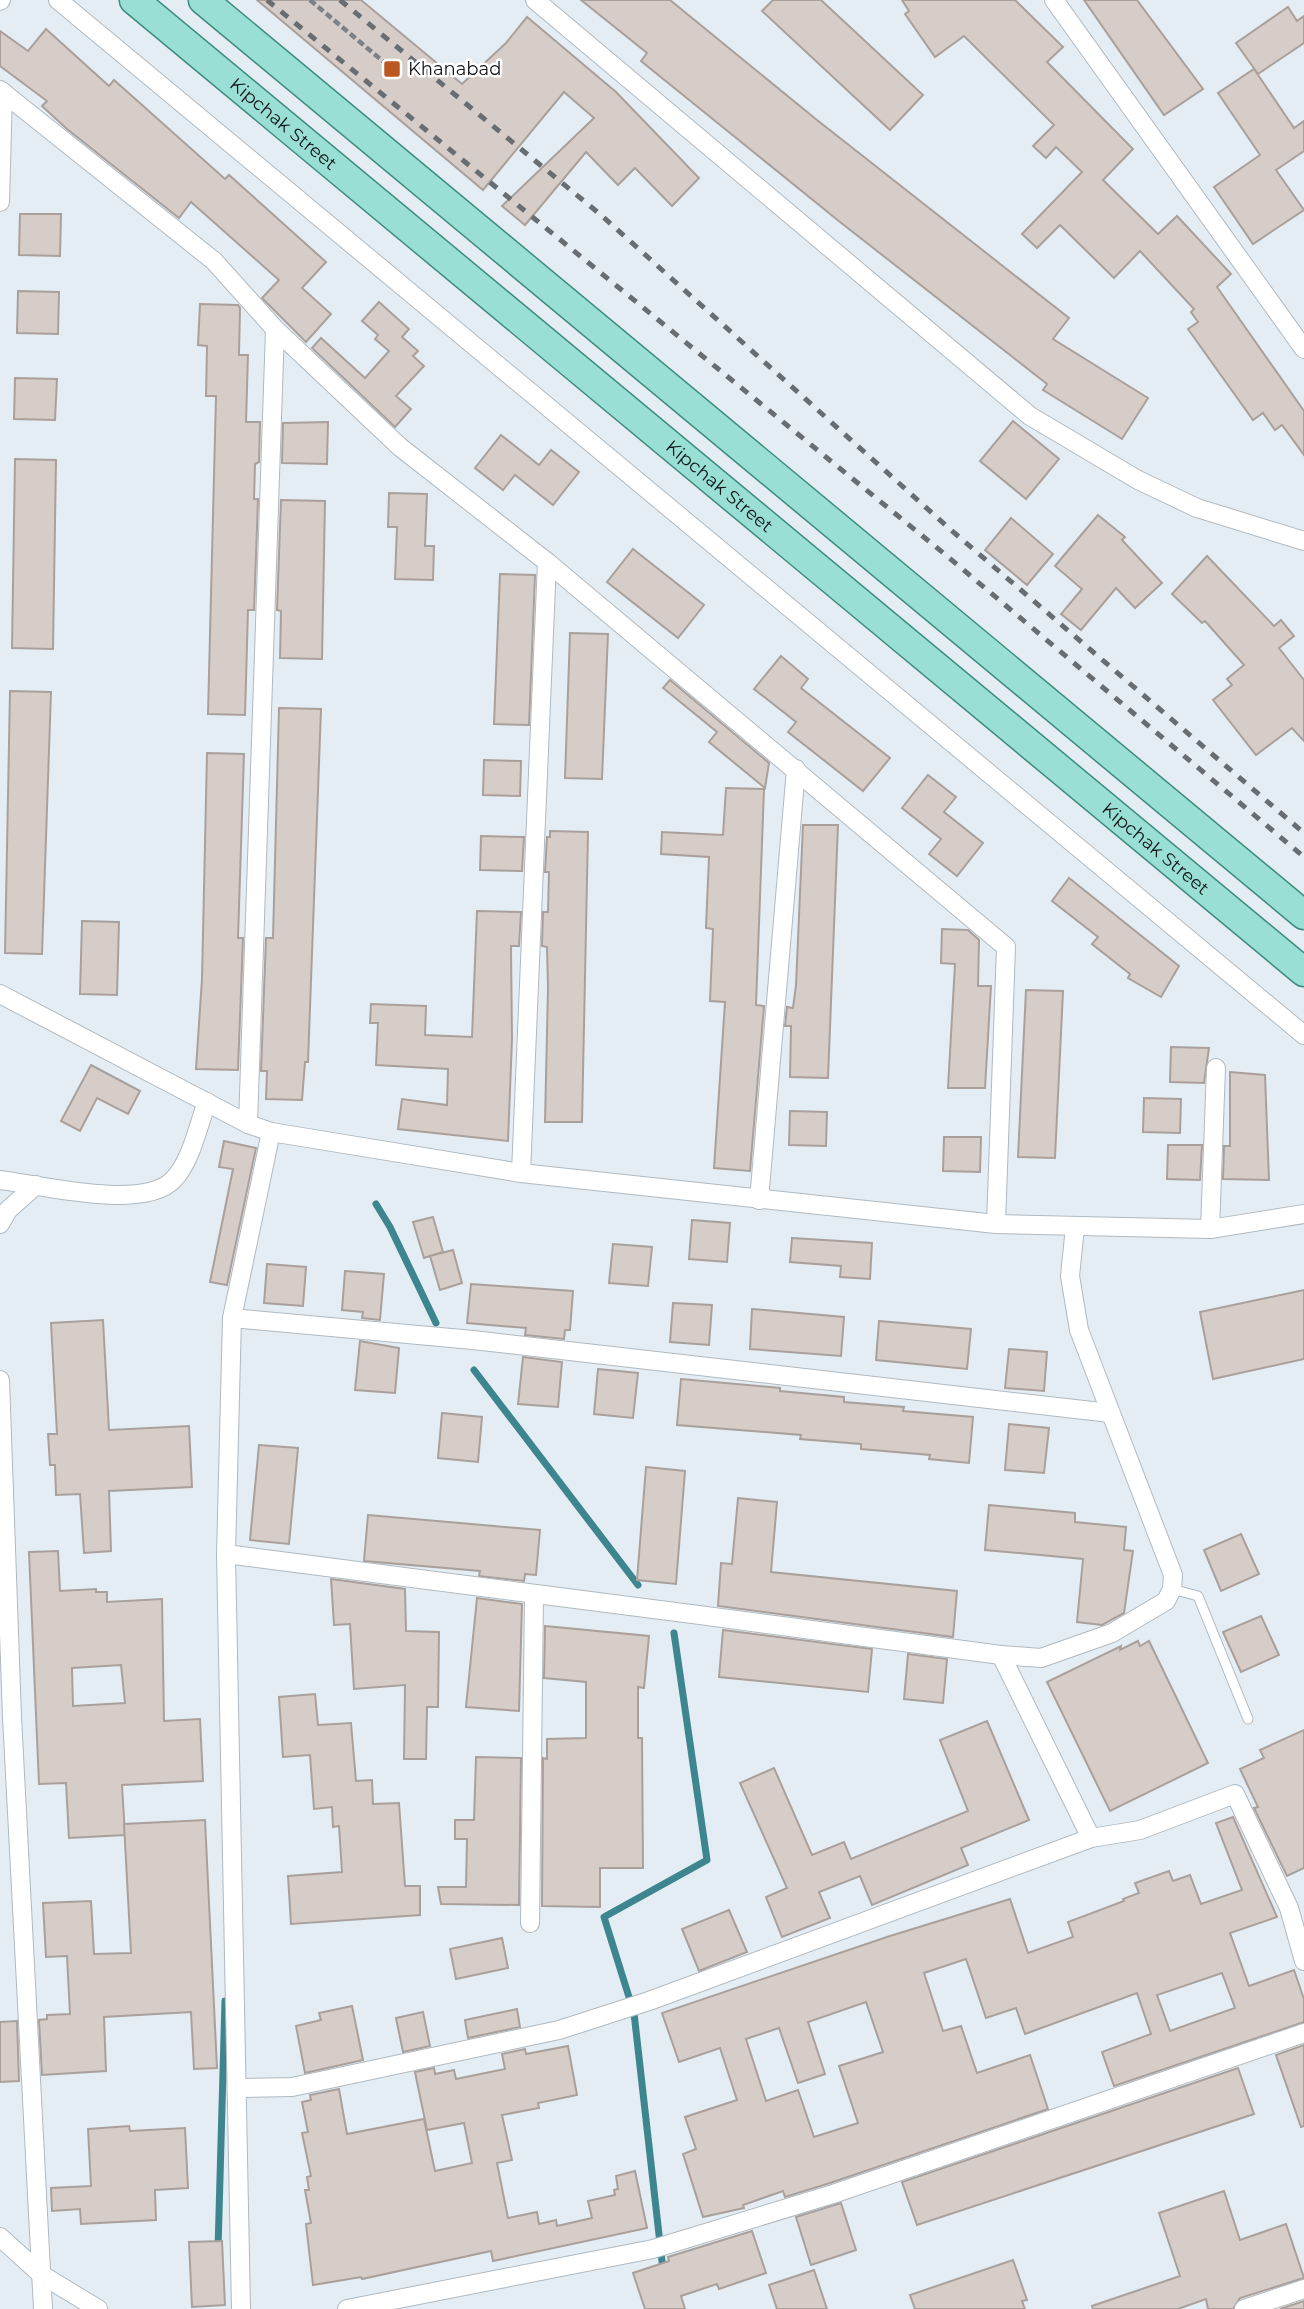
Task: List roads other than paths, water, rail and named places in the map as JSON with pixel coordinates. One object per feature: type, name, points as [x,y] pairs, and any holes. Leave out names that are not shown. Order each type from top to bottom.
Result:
[{"type":"main road","name":"Kipchak Street","points":[[134,0],[1304,972]]},
{"type":"main road","points":[[203,0],[1304,915]]},
{"type":"street","points":[[58,0],[1304,1035]]},
{"type":"street","points":[[535,0],[1030,416],[1138,480],[1196,508],[1304,541]]},
{"type":"street","points":[[1054,0],[1304,349]]},
{"type":"street","points":[[0,202],[1,91]]},
{"type":"street","points":[[1,91],[214,261],[275,329],[400,447],[547,562],[1006,947],[996,1224]]},
{"type":"street","points":[[248,1124],[275,329]]},
{"type":"street","points":[[521,1174],[547,562]]},
{"type":"street","points":[[759,1200],[796,769]]},
{"type":"street","points":[[0,994],[248,1124],[271,1132],[521,1174],[996,1224],[1210,1229],[1304,1214]]},
{"type":"street","points":[[1210,1229],[1216,1069]]},
{"type":"street","points":[[0,1180],[136,1195],[165,1187],[181,1170],[207,1102]]},
{"type":"street","points":[[241,2309],[226,1554],[232,1318],[271,1132]]},
{"type":"street","points":[[0,1224],[8,1210],[36,1185]]},
{"type":"street","points":[[226,1554],[534,1595],[712,1614],[1001,1655],[1041,1658],[1112,1633],[1156,1610],[1166,1601],[1172,1590],[1173,1575],[1079,1330],[1070,1276],[1075,1227]]},
{"type":"street","points":[[232,1318],[473,1340],[1110,1413]]},
{"type":"street","points":[[0,1380],[12,1717],[43,2309]]},
{"type":"street","points":[[530,1923],[534,1595]]},
{"type":"street","points":[[1001,1655],[1091,1838]]},
{"type":"street","points":[[238,2088],[292,2087],[559,2031],[642,2004],[1091,1838],[1140,1830],[1235,1794],[1289,1908],[1304,1961]]},
{"type":"street","points":[[347,2309],[653,2249],[833,2194],[1304,2033]]},
{"type":"street","points":[[0,2237],[42,2274],[98,2309]]},
{"type":"street","points":[[1244,2309],[1304,2289]]},
{"type":"lane","points":[[1172,1590],[1198,1596],[1248,1719]]},
{"type":"waterway","points":[[376,1204],[390,1227],[436,1323]]},
{"type":"waterway","points":[[474,1370],[638,1585]]},
{"type":"waterway","points":[[663,2270],[634,2013],[604,1917],[707,1860],[674,1633]]},
{"type":"waterway","points":[[218,2249],[225,2001]]},
{"type":"railway","points":[[267,0],[947,556],[1304,857]]},
{"type":"railway","points":[[340,0],[601,215],[951,530],[1304,833]]},
{"type":"place","name":"Khanabad","points":[[392,69]]}]
